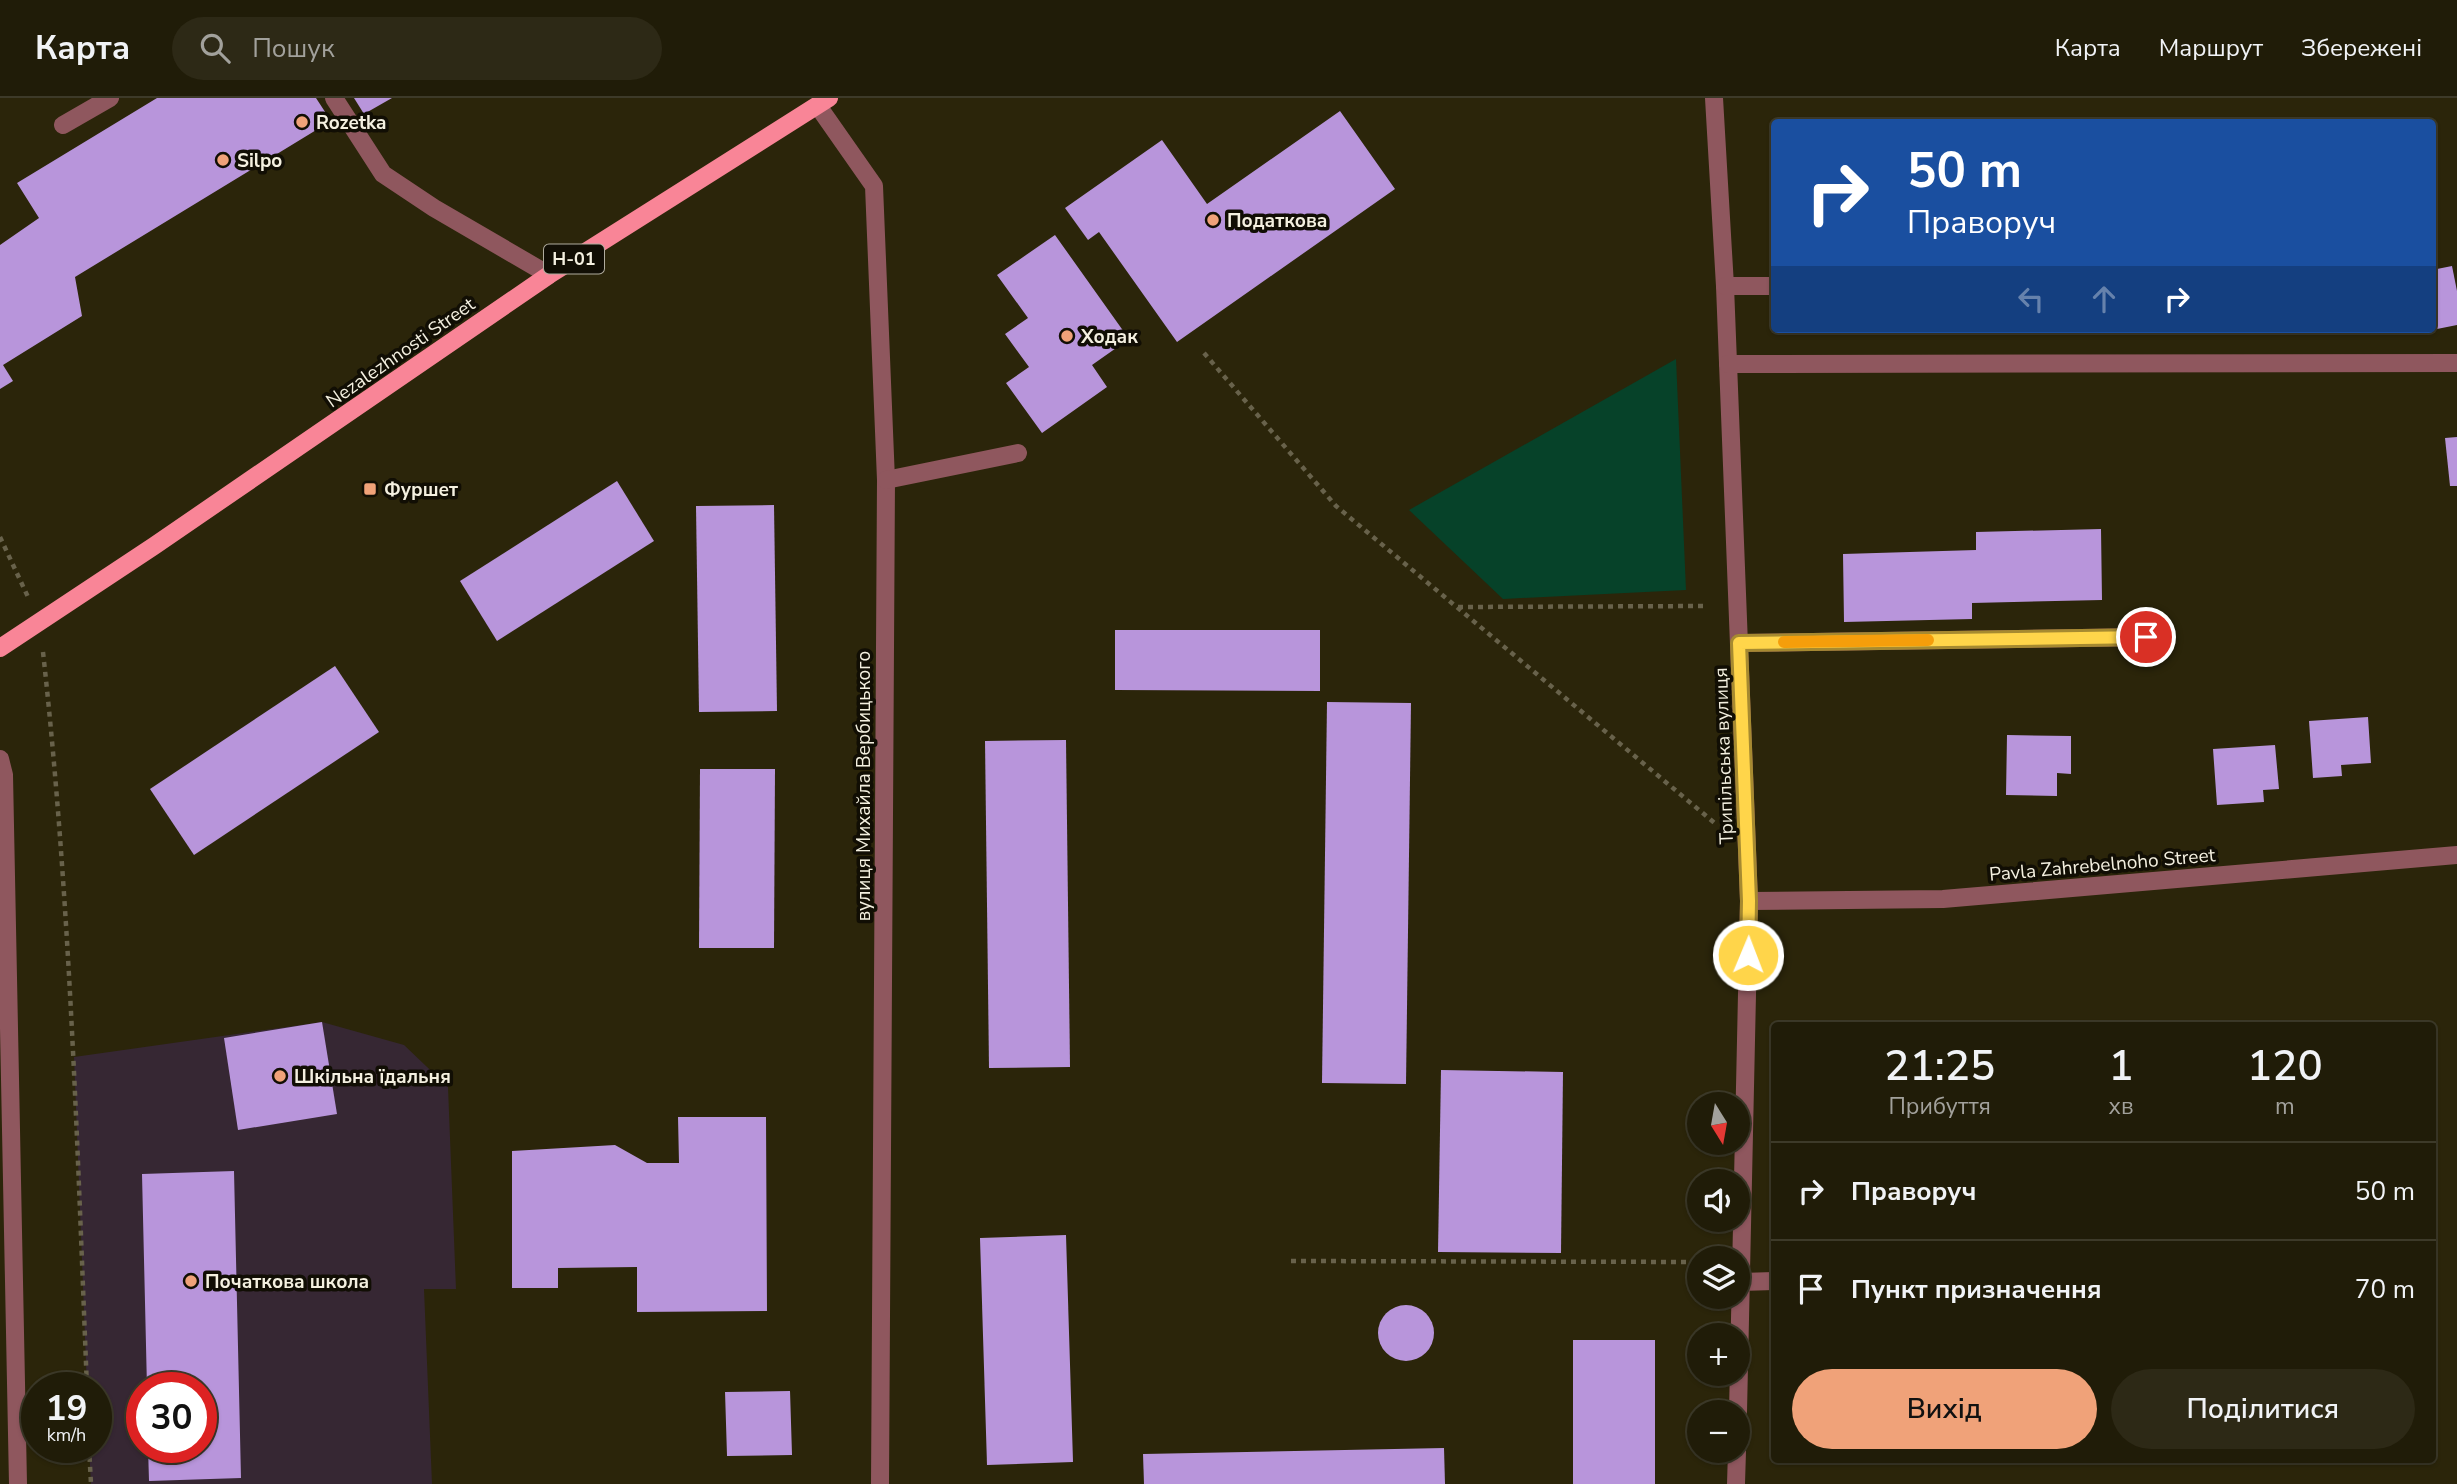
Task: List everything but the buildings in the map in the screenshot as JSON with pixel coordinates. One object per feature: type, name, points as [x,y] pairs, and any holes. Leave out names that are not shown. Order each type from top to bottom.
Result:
[{"type":"main road","name":"Nezalezhnosti Street","points":[[0,648],[154,546],[549,275],[824,102]]},
{"type":"street","points":[[63,125],[110,98]]},
{"type":"street","points":[[334,98],[383,174],[434,208],[549,275]]},
{"type":"street","name":"Трипільська вулиця","points":[[1714,98],[1725,286],[1749,901],[1742,1246]]},
{"type":"street","name":"вулиця Михайла Вербицького","points":[[824,102],[874,186],[886,481],[880,1484]]},
{"type":"street","points":[[1725,286],[1771,286]]},
{"type":"street","points":[[1728,364],[2457,363]]},
{"type":"street","points":[[886,481],[1018,453]]},
{"type":"street","points":[[1739,643],[2146,637]]},
{"type":"street","points":[[0,759],[4,789],[18,1484]]},
{"type":"street","name":"Pavla Zahrebelnoho Street","points":[[1749,901],[1943,899],[2457,855]]},
{"type":"street","points":[[1750,1282],[1771,1281]]},
{"type":"street","name":"Трипільська вулиця","points":[[1738,1400],[1740,1309]]},
{"type":"street","points":[[1736,1484],[1737,1463]]},
{"type":"path","points":[[1204,354],[1336,506],[1747,850]]},
{"type":"path","points":[[1457,607],[1738,605]]},
{"type":"path","points":[[53,743],[74,1057],[86,1372]]},
{"type":"path","points":[[1291,1261],[1687,1262]]},
{"type":"path","points":[[90,1463],[91,1484]]},
{"type":"shaded area","points":[[322,1022],[404,1045],[448,1087],[456,1289],[424,1289],[432,1484],[91,1484],[90,1463],[112,1463],[112,1372],[86,1372],[74,1057]]},
{"type":"green space","points":[[1676,359],[1686,590],[1503,599],[1409,510]]},
{"type":"slow traffic","points":[[1784,642],[1928,640]]},
{"type":"place","name":"Rozetka","points":[[302,122]]},
{"type":"place","name":"Silpo","points":[[223,160]]},
{"type":"place","name":"Податкова","points":[[1213,220]]},
{"type":"place","name":"Ходак","points":[[1067,336]]},
{"type":"place","name":"Фуршет","points":[[370,489]]},
{"type":"place","name":"Шкільна їдальня","points":[[280,1076]]},
{"type":"place","name":"Початкова школа","points":[[191,1281]]},
{"type":"route","points":[[1748,955],[1749,901],[1739,643],[2146,637]]}]
